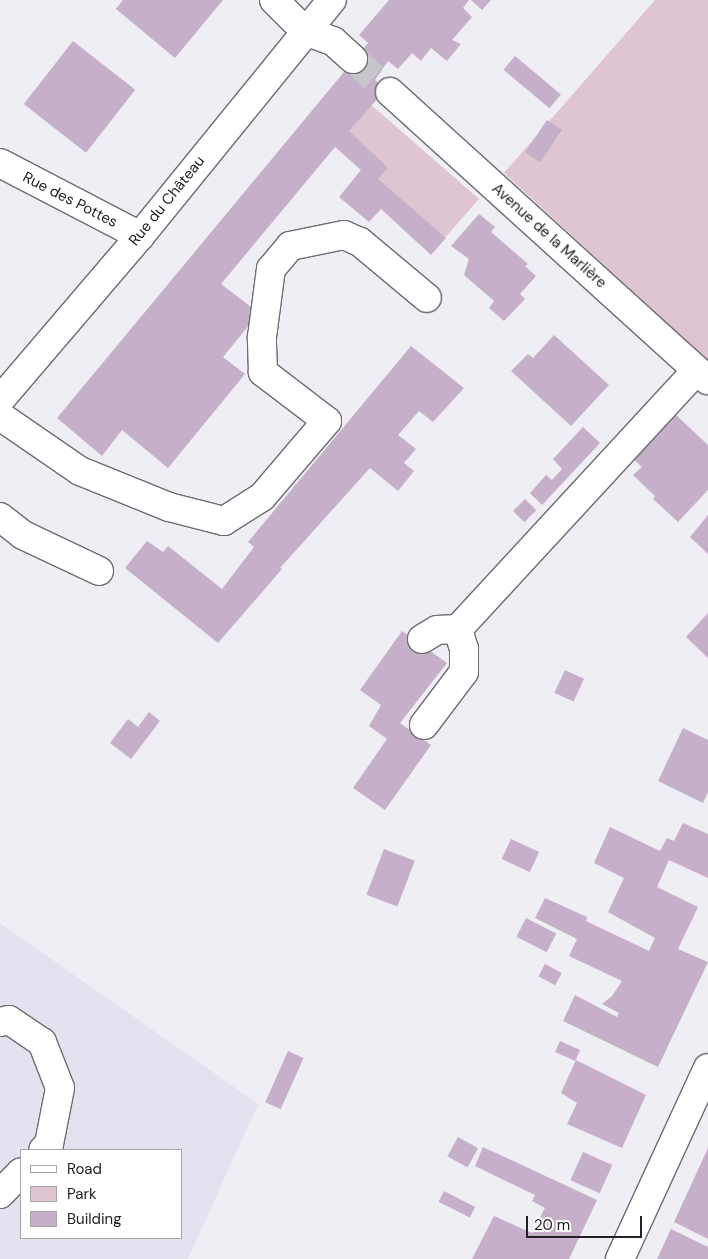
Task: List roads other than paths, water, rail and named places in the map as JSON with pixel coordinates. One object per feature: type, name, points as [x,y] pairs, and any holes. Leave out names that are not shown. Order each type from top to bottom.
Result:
[{"type":"street","points":[[274,0],[305,31],[333,41],[353,59]]},
{"type":"street","name":"Rue du Château","points":[[0,400],[140,236],[332,0]]},
{"type":"street","name":"Avenue de la Marlière","points":[[390,92],[702,375]]},
{"type":"street","name":"Rue des Pottes","points":[[0,163],[140,236]]},
{"type":"street","points":[[0,416],[80,472],[169,507],[224,521],[262,497],[328,421],[263,372],[262,337],[271,269],[290,246],[344,235],[360,242],[427,298]]},
{"type":"street","points":[[422,639],[438,630],[458,629],[702,375]]},
{"type":"street","points":[[0,517],[23,535],[99,571]]},
{"type":"street","points":[[424,725],[464,672],[464,648],[458,629]]},
{"type":"street","points":[[0,1022],[9,1020],[42,1042],[60,1088],[50,1144],[44,1149]]},
{"type":"street","points":[[620,1259],[708,1068]]},
{"type":"tunnel","points":[[353,59],[390,92]]}]
